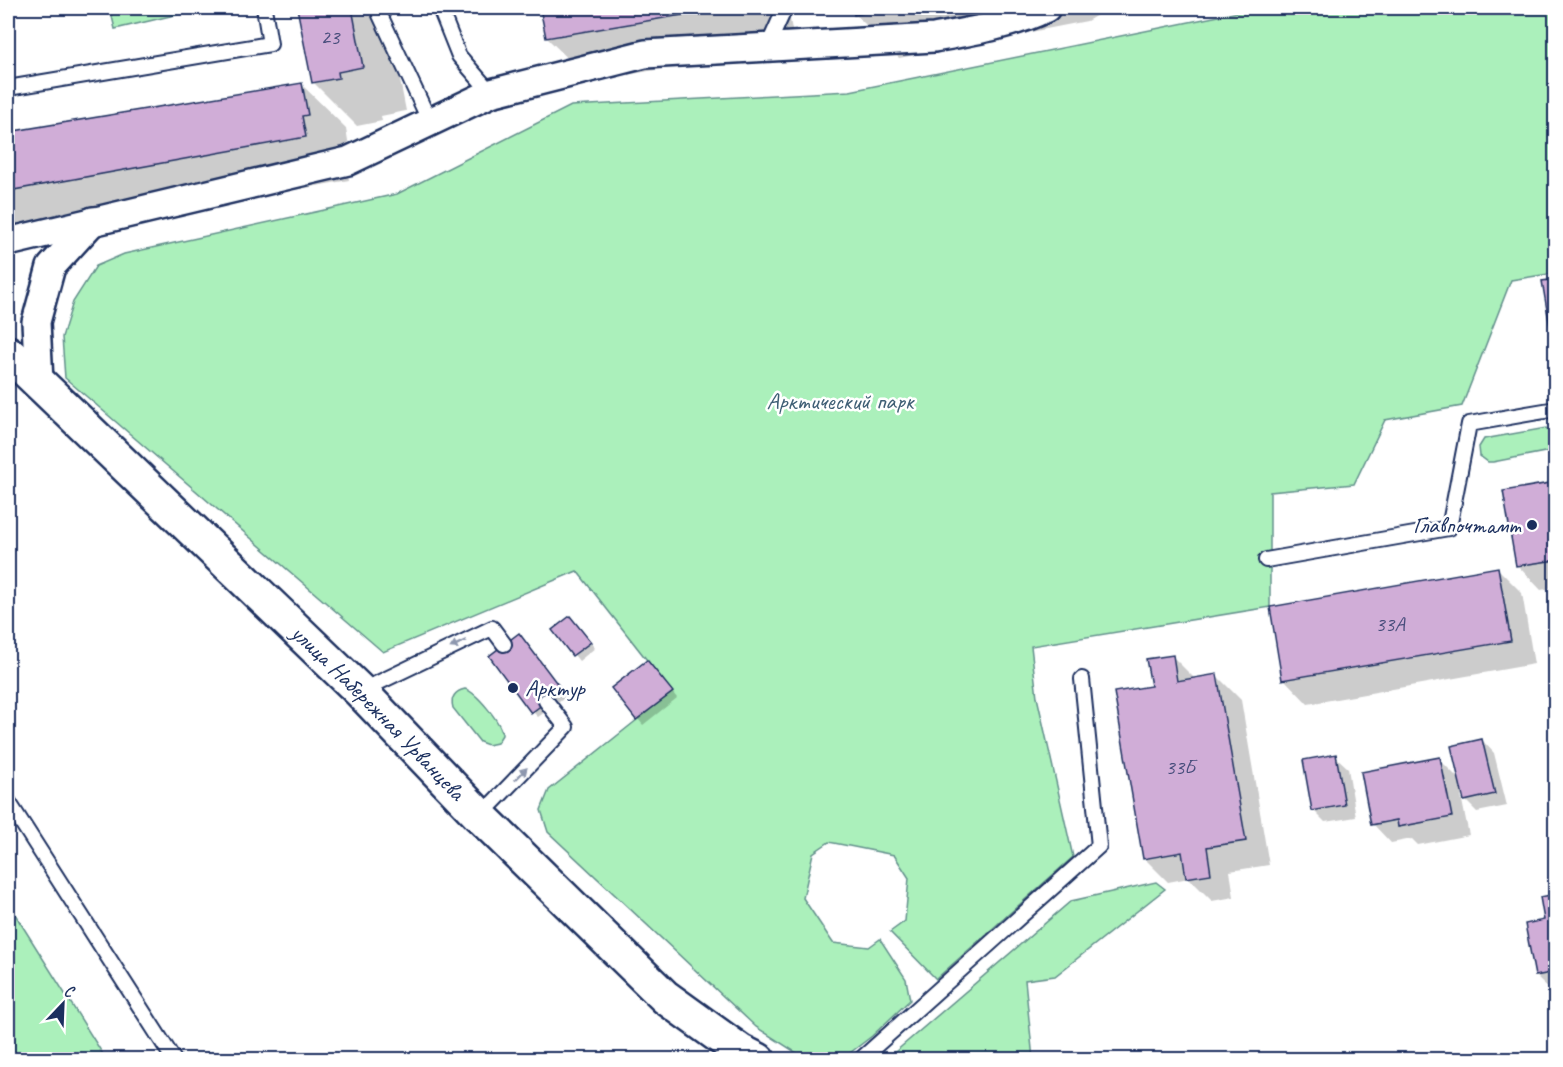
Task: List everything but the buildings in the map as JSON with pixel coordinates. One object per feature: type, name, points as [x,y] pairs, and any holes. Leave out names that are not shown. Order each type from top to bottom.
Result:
[{"type":"street","points":[[8,242],[348,161],[490,93],[645,54],[934,38],[980,30],[1026,17],[1046,8]]},
{"type":"street","points":[[39,382],[36,322],[51,267],[93,221]]},
{"type":"street","name":"улица Набережная Урванцева","points":[[8,353],[360,691],[480,816],[664,997],[740,1051],[758,1059]]},
{"type":"lane","points":[[8,88],[270,44],[264,8]]},
{"type":"lane","points":[[379,8],[380,15],[430,122]]},
{"type":"lane","points":[[443,8],[441,11],[459,56],[490,93]]},
{"type":"lane","points":[[767,48],[785,8]]},
{"type":"lane","points":[[1266,560],[1449,528],[1469,424],[1556,409]]},
{"type":"lane","points":[[360,691],[492,628],[504,644]]},
{"type":"lane","points":[[860,1059],[1100,846],[1082,679]]},
{"type":"lane","points":[[480,816],[566,727],[546,702]]},
{"type":"lane","points":[[8,801],[174,1059]]},
{"type":"green space","points":[[110,8],[192,8],[192,11],[115,29]]},
{"type":"green space","name":"Арктический парк","points":[[1258,8],[1555,8],[1555,273],[1511,280],[1462,406],[1385,420],[1354,484],[1270,492],[1270,607],[1031,646],[1037,697],[1073,857],[936,979],[890,932],[905,921],[909,878],[894,855],[829,842],[813,853],[803,898],[833,943],[869,947],[880,939],[906,979],[910,1000],[872,1036],[842,1059],[806,1059],[756,1027],[548,832],[541,810],[549,790],[672,692],[577,571],[383,652],[65,378],[62,337],[73,302],[96,266],[124,254],[397,194],[571,106],[850,91]]},
{"type":"green space","points":[[1546,428],[1555,436],[1555,444],[1550,451],[1493,462],[1488,462],[1480,456],[1479,447],[1484,439]]},
{"type":"green space","points":[[465,689],[482,702],[498,723],[502,735],[497,743],[488,745],[480,742],[453,708],[454,696],[458,691]]},
{"type":"green space","points":[[1156,882],[1165,889],[1055,976],[1025,980],[1033,1059],[888,1058],[1071,901]]},
{"type":"green space","points":[[8,903],[106,1059],[8,1059]]},
{"type":"place","name":"Главпочтамт","points":[[1532,525]]},
{"type":"place","name":"Арктур","points":[[513,688]]}]
